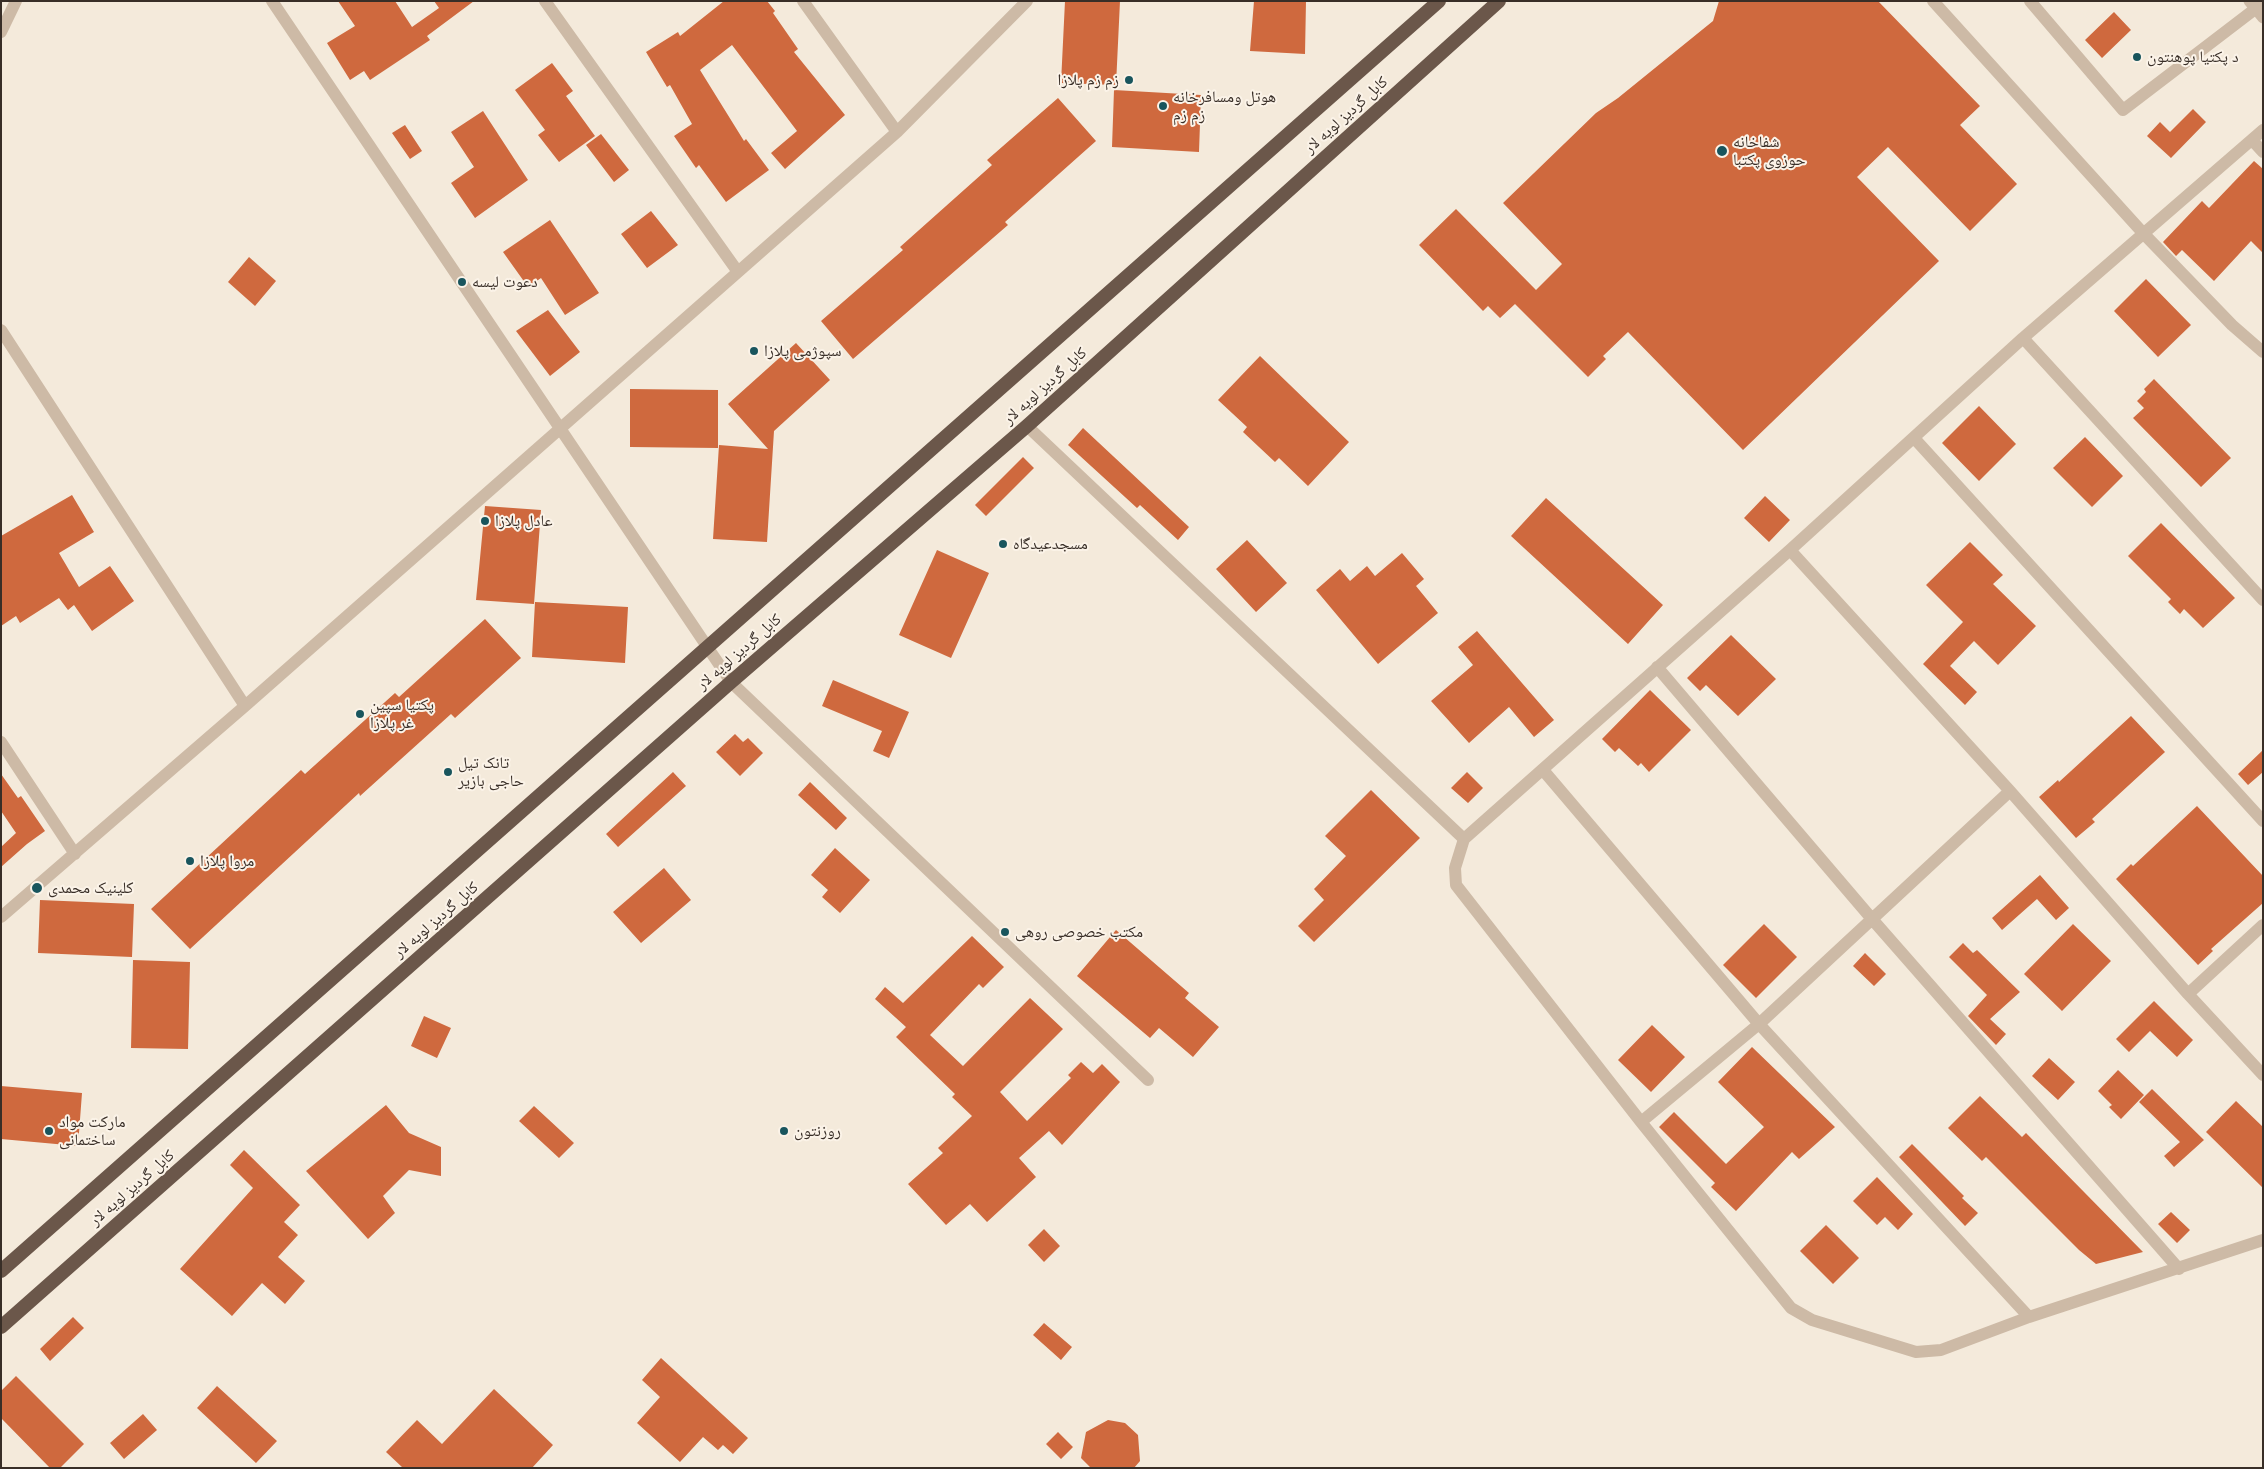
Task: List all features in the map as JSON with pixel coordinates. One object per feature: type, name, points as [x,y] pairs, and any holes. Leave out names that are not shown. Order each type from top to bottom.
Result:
[{"type":"highway","name":"کابل گردیز لویه لار","points":[[1,1271],[709,648],[1439,1]]},
{"type":"highway","name":"کابل گردیز لویه لار","points":[[1,1327],[731,682],[1027,426],[1499,1]]},
{"type":"street","points":[[1,32],[16,1]]},
{"type":"street","points":[[272,1],[731,682],[1148,1080]]},
{"type":"street","points":[[545,1],[738,272]]},
{"type":"street","points":[[803,1],[897,132]]},
{"type":"street","points":[[1,917],[245,706],[897,132],[1027,1]]},
{"type":"street","points":[[1932,1],[2143,233],[2232,325],[2263,352]]},
{"type":"street","points":[[2030,1],[2123,110],[2258,8]]},
{"type":"street","points":[[2263,130],[2024,338],[1790,550],[1464,839],[1455,868],[1456,885],[1641,1122],[1791,1308],[1802,1316],[1916,1352],[1941,1350],[2029,1317],[2263,1240]]},
{"type":"street","points":[[2252,140],[2263,152]]},
{"type":"street","points":[[1,330],[245,706]]},
{"type":"street","points":[[2024,338],[2263,600]]},
{"type":"street","points":[[1027,426],[1464,839]]},
{"type":"street","points":[[1914,438],[2263,821]]},
{"type":"street","points":[[1790,550],[2010,791],[2188,994],[2263,1075]]},
{"type":"street","points":[[1657,668],[1872,919],[2179,1268]]},
{"type":"street","points":[[1,742],[75,854]]},
{"type":"street","points":[[1543,770],[1759,1024],[2029,1317]]},
{"type":"street","points":[[1641,1122],[1759,1024],[2010,791]]},
{"type":"street","points":[[2188,994],[2263,925]]},
{"type":"building","points":[[338,1],[395,1],[412,27],[439,8],[434,1],[474,1],[427,36],[430,40],[370,80],[364,71],[350,80],[327,43],[355,26]]},
{"type":"building","points":[[724,1],[767,1],[798,49],[794,52],[845,115],[785,169],[771,153],[797,131],[732,45],[700,70],[744,141],[746,139],[769,170],[726,202],[699,165],[696,168],[674,136],[692,124],[670,85],[667,87],[646,52],[678,32],[680,36]]},
{"type":"building","points":[[1065,1],[1120,1],[1116,85],[1061,83]]},
{"type":"building","points":[[1254,1],[1306,1],[1305,54],[1250,51]]},
{"type":"building","points":[[1719,1],[1878,1],[1980,106],[1960,125],[2017,184],[1970,231],[1888,147],[1857,177],[1939,261],[1743,450],[1628,332],[1603,356],[1606,359],[1588,377],[1515,304],[1500,318],[1488,306],[1483,311],[1419,245],[1456,209],[1536,290],[1562,264],[1503,203],[1596,113],[1618,98],[1713,21]]},
{"type":"building","points":[[2114,12],[2131,30],[2102,58],[2085,40]]},
{"type":"building","points":[[552,63],[573,91],[566,96],[595,136],[559,162],[538,135],[545,130],[515,90]]},
{"type":"building","points":[[1114,90],[1201,95],[1199,152],[1112,147]]},
{"type":"building","points":[[1058,98],[1096,141],[1005,222],[1008,225],[853,359],[821,321],[903,250],[900,247],[992,165],[987,160]]},
{"type":"building","points":[[2193,109],[2206,122],[2171,158],[2147,136],[2160,122],[2170,132]]},
{"type":"building","points":[[483,111],[528,180],[475,218],[451,183],[474,167],[451,132]]},
{"type":"building","points":[[405,125],[422,151],[410,159],[392,133]]},
{"type":"building","points":[[601,134],[629,170],[614,182],[586,145]]},
{"type":"building","points":[[2254,161],[2263,169],[2263,253],[2251,241],[2214,281],[2182,250],[2176,256],[2163,242],[2202,201],[2209,208]]},
{"type":"building","points":[[651,211],[678,245],[647,268],[621,234]]},
{"type":"building","points":[[550,220],[599,293],[565,315],[541,278],[528,287],[503,252]]},
{"type":"building","points":[[249,257],[276,281],[255,306],[228,282]]},
{"type":"building","points":[[2146,279],[2191,325],[2158,357],[2114,311]]},
{"type":"building","points":[[548,310],[580,352],[550,376],[516,331]]},
{"type":"building","points":[[796,343],[830,380],[774,431],[767,542],[713,539],[719,445],[768,449],[728,404]]},
{"type":"building","points":[[1260,356],[1349,442],[1308,486],[1279,458],[1275,462],[1243,432],[1247,427],[1218,400]]},
{"type":"building","points":[[2154,379],[2231,458],[2201,487],[2133,418],[2144,408],[2137,401],[2146,392],[2144,389]]},
{"type":"building","points":[[630,389],[718,390],[718,448],[630,447]]},
{"type":"building","points":[[1979,406],[2016,444],[1979,481],[1942,443]]},
{"type":"building","points":[[1083,428],[1189,527],[1178,540],[1140,505],[1137,508],[1068,445]]},
{"type":"building","points":[[2085,437],[2123,476],[2092,507],[2053,468]]},
{"type":"building","points":[[1023,457],[1034,468],[986,516],[975,505]]},
{"type":"building","points":[[72,495],[94,532],[59,553],[79,587],[110,566],[134,601],[92,631],[74,605],[68,610],[59,598],[20,623],[16,616],[1,626],[1,536]]},
{"type":"building","points":[[1765,496],[1790,520],[1769,542],[1744,518]]},
{"type":"building","points":[[1546,498],[1663,605],[1628,644],[1511,536]]},
{"type":"building","points":[[485,506],[541,510],[534,604],[476,600]]},
{"type":"building","points":[[2161,523],[2235,598],[2203,628],[2184,609],[2180,614],[2168,602],[2171,599],[2128,556]]},
{"type":"building","points":[[1247,540],[1287,583],[1256,612],[1216,569]]},
{"type":"building","points":[[1970,542],[2003,575],[1993,584],[2036,626],[1998,665],[1974,641],[1950,666],[1977,692],[1965,705],[1923,664],[1963,622],[1926,585]]},
{"type":"building","points":[[937,550],[989,573],[951,658],[899,635]]},
{"type":"building","points":[[1402,553],[1424,579],[1416,586],[1438,613],[1378,664],[1316,590],[1340,569],[1350,581],[1367,566],[1375,576]]},
{"type":"building","points":[[535,602],[628,607],[625,663],[532,657]]},
{"type":"building","points":[[485,619],[521,658],[455,718],[451,714],[360,796],[359,793],[190,949],[151,909],[301,770],[305,774],[395,693],[399,697]]},
{"type":"building","points":[[1477,631],[1554,720],[1534,737],[1509,707],[1469,743],[1431,701],[1473,665],[1458,647]]},
{"type":"building","points":[[1731,635],[1776,679],[1738,716],[1706,685],[1700,691],[1687,678]]},
{"type":"building","points":[[833,680],[909,712],[889,758],[873,751],[882,731],[822,706]]},
{"type":"building","points":[[1650,690],[1691,730],[1649,772],[1641,763],[1638,766],[1619,748],[1615,752],[1602,739]]},
{"type":"building","points":[[2131,716],[2165,752],[2092,819],[2095,822],[2076,838],[2039,797],[2058,780],[2059,782]]},
{"type":"building","points":[[735,734],[743,742],[748,738],[763,753],[740,776],[716,752]]},
{"type":"building","points":[[2263,750],[2263,772],[2248,785],[2238,774]]},
{"type":"building","points":[[673,772],[686,786],[618,847],[606,834]]},
{"type":"building","points":[[1467,772],[1483,788],[1468,803],[1451,788]]},
{"type":"building","points":[[1,774],[18,798],[21,796],[45,831],[1,867],[1,847],[16,833],[1,811]]},
{"type":"building","points":[[810,782],[847,818],[836,830],[798,795]]},
{"type":"building","points":[[1371,790],[1420,838],[1314,942],[1298,926],[1324,900],[1314,889],[1346,856],[1325,836]]},
{"type":"building","points":[[2197,806],[2263,876],[2263,903],[2211,949],[2213,951],[2198,965],[2116,879],[2131,864],[2133,866]]},
{"type":"building","points":[[835,848],[870,880],[840,913],[822,897],[828,890],[811,875]]},
{"type":"building","points":[[664,868],[691,900],[641,943],[613,912]]},
{"type":"building","points":[[2040,875],[2069,908],[2056,920],[2037,899],[2002,930],[1992,918]]},
{"type":"building","points":[[40,900],[134,904],[132,957],[38,953]]},
{"type":"building","points":[[1764,924],[1797,957],[1756,998],[1723,965]]},
{"type":"building","points":[[2073,924],[2111,961],[2062,1011],[2024,974]]},
{"type":"building","points":[[1116,930],[1189,993],[1185,998],[1219,1027],[1193,1057],[1159,1028],[1150,1038],[1077,976]]},
{"type":"building","points":[[972,936],[1004,967],[983,988],[979,984],[930,1035],[963,1066],[1030,998],[1063,1029],[1000,1092],[1027,1121],[1071,1078],[1068,1075],[1081,1062],[1093,1073],[1102,1064],[1120,1082],[1062,1145],[1049,1131],[1019,1158],[1036,1177],[987,1222],[970,1204],[946,1225],[908,1184],[943,1153],[938,1148],[972,1116],[952,1097],[955,1094],[896,1037],[906,1027],[875,999],[885,987],[903,1003]]},
{"type":"building","points":[[1963,943],[1973,953],[1977,950],[2020,992],[1990,1019],[2006,1034],[1996,1045],[1968,1016],[1987,995],[1949,957]]},
{"type":"building","points":[[1865,953],[1886,974],[1874,986],[1853,966]]},
{"type":"building","points":[[133,960],[190,962],[188,1049],[131,1048]]},
{"type":"building","points":[[2154,1001],[2193,1040],[2177,1057],[2150,1031],[2129,1052],[2116,1039]]},
{"type":"building","points":[[424,1016],[451,1028],[437,1058],[411,1046]]},
{"type":"building","points":[[1652,1025],[1685,1057],[1651,1092],[1618,1060]]},
{"type":"building","points":[[1752,1047],[1835,1127],[1799,1159],[1792,1152],[1736,1211],[1711,1187],[1715,1183],[1659,1127],[1674,1112],[1726,1164],[1764,1127],[1718,1082]]},
{"type":"building","points":[[2049,1058],[2075,1082],[2058,1100],[2032,1076]]},
{"type":"building","points":[[2118,1070],[2144,1095],[2121,1119],[2109,1107],[2112,1105],[2098,1091]]},
{"type":"building","points":[[1,1086],[82,1093],[78,1146],[1,1139]]},
{"type":"building","points":[[2152,1089],[2204,1140],[2174,1167],[2164,1156],[2180,1142],[2139,1102]]},
{"type":"building","points":[[1980,1096],[2022,1137],[2026,1133],[2143,1252],[2096,1264],[2079,1250],[1986,1157],[1982,1161],[1948,1128]]},
{"type":"building","points":[[2236,1101],[2263,1127],[2263,1188],[2206,1132]]},
{"type":"building","points":[[386,1105],[409,1133],[441,1147],[441,1176],[409,1170],[383,1196],[395,1213],[368,1239],[306,1171]]},
{"type":"building","points":[[534,1106],[574,1143],[559,1158],[519,1121]]},
{"type":"building","points":[[1912,1144],[1964,1196],[1962,1198],[1978,1213],[1965,1226],[1899,1157]]},
{"type":"building","points":[[244,1150],[300,1205],[284,1222],[298,1235],[278,1257],[305,1281],[285,1304],[262,1283],[232,1316],[180,1269],[253,1188],[230,1165]]},
{"type":"building","points":[[1877,1177],[1913,1214],[1898,1230],[1885,1217],[1877,1225],[1853,1201]]},
{"type":"building","points":[[2171,1212],[2190,1230],[2177,1243],[2158,1224]]},
{"type":"building","points":[[1826,1225],[1859,1258],[1833,1284],[1800,1251]]},
{"type":"building","points":[[1044,1229],[1060,1246],[1044,1262],[1028,1245]]},
{"type":"building","points":[[73,1317],[84,1328],[50,1361],[40,1349]]},
{"type":"building","points":[[1044,1323],[1072,1347],[1061,1360],[1033,1335]]},
{"type":"building","points":[[661,1358],[748,1438],[733,1454],[723,1445],[718,1450],[703,1437],[680,1462],[637,1423],[660,1397],[642,1380]]},
{"type":"building","points":[[16,1376],[84,1444],[60,1468],[50,1468],[1,1418],[1,1391]]},
{"type":"building","points":[[217,1386],[277,1441],[256,1463],[197,1408]]},
{"type":"building","points":[[494,1389],[553,1445],[532,1468],[403,1468],[386,1452],[417,1420],[442,1444]]},
{"type":"building","points":[[143,1414],[157,1430],[124,1459],[110,1443]]},
{"type":"building","points":[[1108,1420],[1125,1423],[1138,1435],[1140,1461],[1134,1468],[1091,1468],[1081,1458],[1086,1432]]},
{"type":"building","points":[[1058,1432],[1073,1447],[1061,1459],[1046,1444]]},
{"type":"place","name":"د پکتیا پوهنتون","points":[[2137,57]]},
{"type":"place","name":"زم زم پلازا","points":[[1129,80]]},
{"type":"place","name":"هوتل ومسافرخانه زم زم","points":[[1163,106]]},
{"type":"place","name":"شفاخانه حوزوی پکتبا","points":[[1722,151]]},
{"type":"place","name":"دعوت لیسه","points":[[462,282]]},
{"type":"place","name":"سپوژمی پلازا","points":[[754,351]]},
{"type":"place","name":"عادل پلازا","points":[[485,521]]},
{"type":"place","name":"مسجدعیدگاه","points":[[1003,544]]},
{"type":"place","name":"پکتیا سپین غر پلازا","points":[[360,714]]},
{"type":"place","name":"تانک تیل حاجی بازیر","points":[[448,772]]},
{"type":"place","name":"مروا پلازا","points":[[190,861]]},
{"type":"place","name":"کلینیک محمدی","points":[[37,888]]},
{"type":"place","name":"مکتب خصوصی روهی","points":[[1005,932]]},
{"type":"place","name":"مارکت مواد ساختمانی","points":[[49,1131]]},
{"type":"place","name":"روزنتون","points":[[784,1131]]}]
